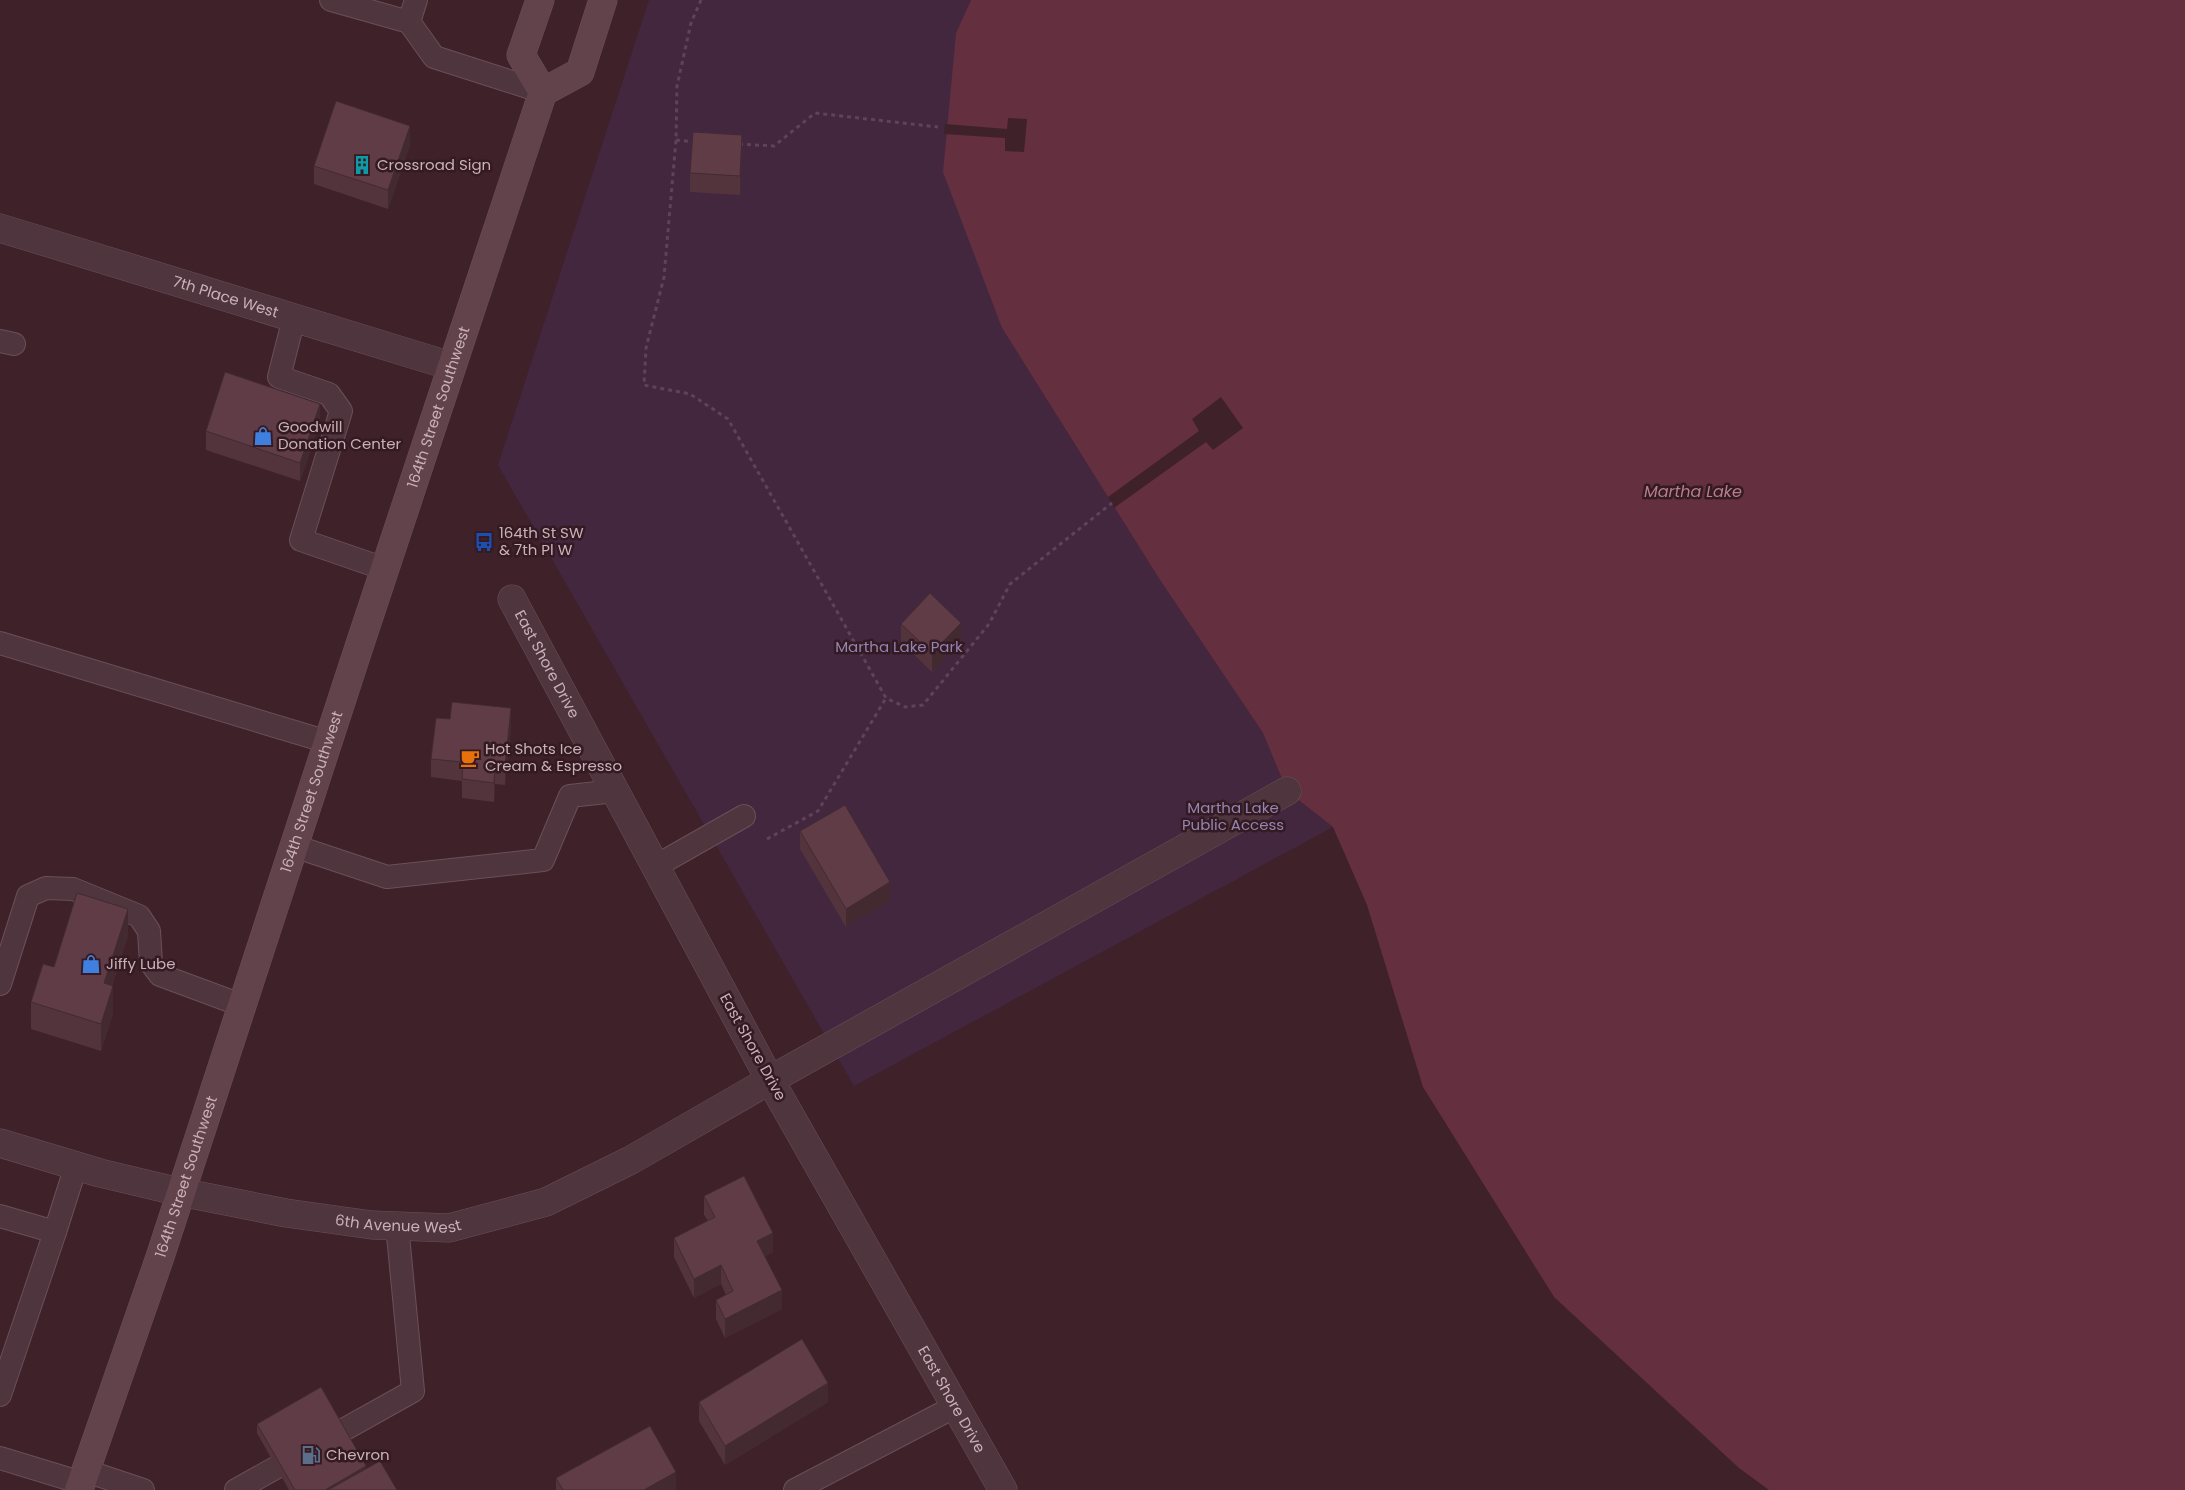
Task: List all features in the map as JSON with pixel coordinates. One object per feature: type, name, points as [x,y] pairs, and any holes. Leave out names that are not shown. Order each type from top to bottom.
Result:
[{"type":"main road","points":[[540,0],[521,55],[543,92],[580,72],[603,0]]},
{"type":"main road","name":"164th Street Southwest","points":[[82,1482],[160,1257],[451,366],[543,92]]},
{"type":"street","name":"7th Place West","points":[[1,232],[451,366]]},
{"type":"street","name":"East Shore Drive","points":[[512,598],[770,1080],[1003,1490]]},
{"type":"street","name":"6th Avenue West","points":[[0,1143],[76,1166],[180,1192],[286,1213],[372,1225],[450,1228],[546,1202],[630,1160],[1287,791]]},
{"type":"lane","points":[[331,0],[409,22],[434,57],[543,92]]},
{"type":"lane","points":[[409,22],[416,0]]},
{"type":"lane","points":[[294,318],[279,377],[329,394],[341,411],[301,540],[385,569]]},
{"type":"lane","points":[[0,643],[328,742]]},
{"type":"lane","points":[[294,846],[387,877],[543,860],[570,796],[615,790]]},
{"type":"lane","points":[[656,866],[744,816]]},
{"type":"lane","points":[[0,984],[28,896],[46,888],[73,889],[138,916],[149,931],[151,963],[160,975],[241,1005]]},
{"type":"lane","points":[[0,1395],[76,1166]]},
{"type":"lane","points":[[0,1216],[55,1232]]},
{"type":"lane","points":[[236,1490],[413,1391],[397,1225]]},
{"type":"lane","points":[[795,1490],[956,1406]]},
{"type":"lane","points":[[0,1458],[82,1482],[143,1490]]},
{"type":"path","points":[[701,0],[691,23],[677,86],[676,140],[664,277],[646,348],[644,385],[690,394],[728,419],[886,698],[905,708],[923,705],[990,624],[1010,584],[1112,503]]},
{"type":"path","points":[[735,144],[774,146],[815,113],[938,127]]},
{"type":"path","points":[[676,140],[696,142]]},
{"type":"path","points":[[759,844],[818,811],[886,698]]},
{"type":"green space","name":"Martha Lake Park","points":[[649,0],[971,0],[956,33],[1002,328],[1160,580],[1263,733],[1287,791],[1333,827],[854,1086],[498,465]]},
{"type":"water","name":"Martha Lake","points":[[971,0],[2185,0],[2185,1490],[1769,1490],[1739,1468],[1554,1297],[1423,1087],[1367,905],[1333,827],[1287,791],[1263,733],[1160,580],[1002,328],[943,172],[956,33]]},
{"type":"pier","points":[[1008,118],[1027,119],[1024,152],[1005,151],[1005,138],[944,134],[945,124],[1007,129]]},
{"type":"pier","points":[[1221,397],[1243,428],[1213,450],[1206,442],[1114,508],[1108,497],[1199,431],[1192,419]]},
{"type":"building","name":"Crossroad Sign","points":[[336,101],[410,126],[388,190],[314,166]]},
{"type":"building","points":[[693,132],[742,135],[740,176],[690,173]]},
{"type":"building","name":"Goodwill Donation Center","points":[[225,372],[320,404],[300,463],[206,431]]},
{"type":"building","points":[[930,593],[961,623],[932,653],[901,624]]},
{"type":"building","name":"Hot Shots Ice Cream & Espresso","points":[[452,702],[511,708],[505,766],[495,766],[494,783],[462,779],[463,762],[431,759],[436,718],[450,719]]},
{"type":"building","points":[[845,805],[890,882],[846,909],[800,831]]},
{"type":"building","name":"Jiffy Lube","points":[[77,893],[128,909],[104,983],[113,986],[101,1024],[31,1002],[43,964],[54,967]]},
{"type":"building","points":[[744,1176],[773,1233],[757,1241],[782,1290],[725,1319],[716,1300],[733,1291],[721,1265],[694,1279],[674,1238],[715,1217],[704,1196]]},
{"type":"building","points":[[802,1339],[828,1383],[725,1446],[699,1402]]},
{"type":"building","name":"Chevron","points":[[321,1387],[366,1466],[325,1490],[295,1490],[257,1424]]},
{"type":"building","points":[[650,1426],[676,1472],[644,1490],[563,1490],[556,1478]]},
{"type":"building","points":[[380,1461],[397,1490],[328,1490]]},
{"type":"place","name":"Crossroad Sign","points":[[362,165]]},
{"type":"place","name":"Goodwill Donation Center","points":[[263,436]]},
{"type":"place","name":"164th St SW & 7th Pl W","points":[[484,542]]},
{"type":"place","name":"Hot Shots Ice Cream & Espresso","points":[[470,758]]},
{"type":"place","name":"Jiffy Lube","points":[[91,964]]},
{"type":"place","name":"Chevron","points":[[311,1455]]},
{"type":"park label","name":"Martha Lake Public Access","points":[[1233,816]]}]
